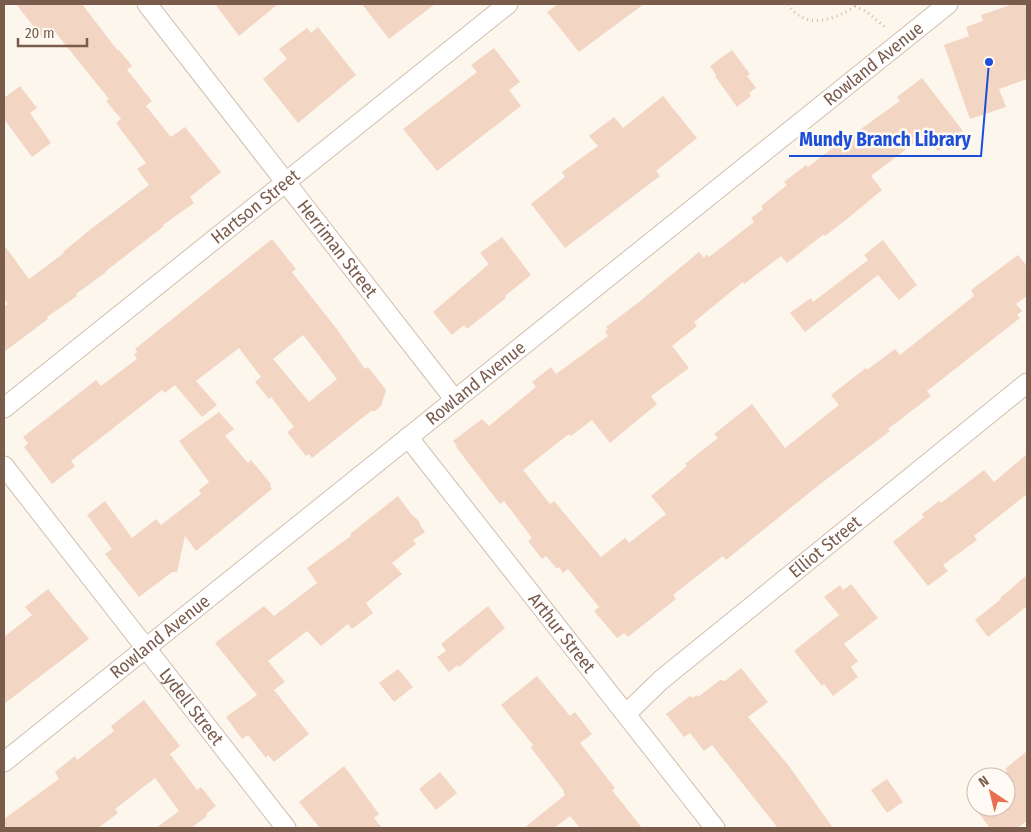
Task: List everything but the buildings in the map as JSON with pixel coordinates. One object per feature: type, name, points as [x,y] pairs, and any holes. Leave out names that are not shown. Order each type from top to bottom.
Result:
[{"type":"street","name":"Herriman Street","points":[[147,4],[455,400]]},
{"type":"street","name":"Hartson Street","points":[[4,408],[508,4]]},
{"type":"street","name":"Rowland Avenue","points":[[4,762],[948,4]]},
{"type":"street","name":"Elliot Street","points":[[626,714],[661,680],[1027,383]]},
{"type":"street","name":"Arthur Street","points":[[408,437],[715,828]]},
{"type":"street","name":"Lydell Street","points":[[4,466],[286,828]]},
{"type":"path","points":[[788,4],[798,15],[806,19],[819,20],[837,17],[855,5],[874,17],[902,42]]},
{"type":"place","name":"Mundy Branch Library","points":[[989,62]]}]
